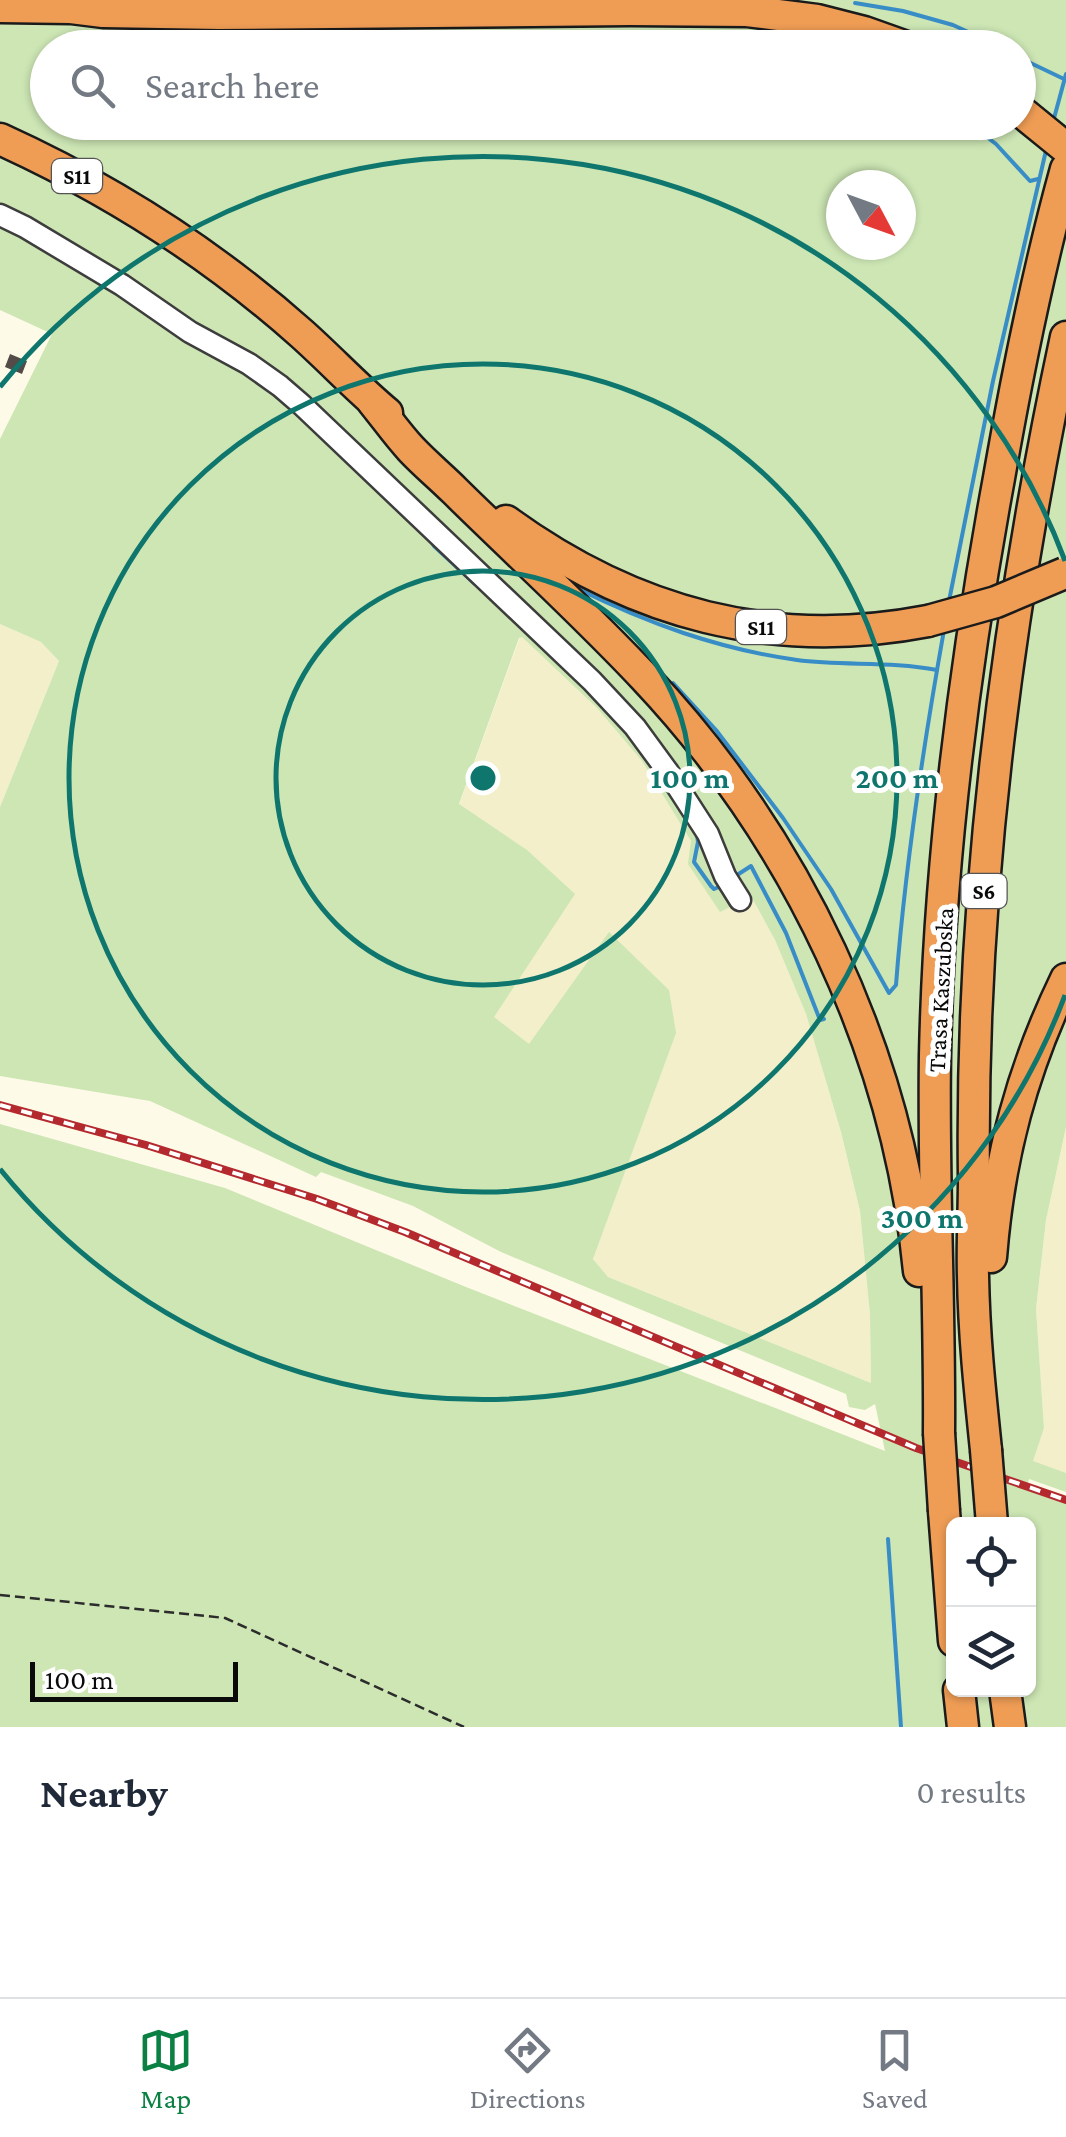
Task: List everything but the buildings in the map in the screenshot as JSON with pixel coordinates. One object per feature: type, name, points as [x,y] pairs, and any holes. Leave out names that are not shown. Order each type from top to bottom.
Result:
[{"type":"highway","points":[[71,8],[103,3],[447,0]]},
{"type":"highway","points":[[0,7],[219,14],[747,12],[816,20],[856,30]]},
{"type":"highway","points":[[1036,123],[1066,148]]},
{"type":"highway","name":"S11","points":[[0,138],[118,199],[187,244],[302,334],[506,521],[580,570],[624,590],[696,615],[742,625],[854,631],[928,621],[1011,597],[1065,572]]},
{"type":"highway","name":"Trasa Kaszubska","points":[[951,1607],[939,1433],[935,1263],[935,1054],[946,870],[985,552],[1040,274],[1066,168]]},
{"type":"highway","name":"Trasa Kaszubska","points":[[991,1517],[973,1276],[972,1126],[980,953],[1010,648],[1034,497],[1066,337]]},
{"type":"highway","points":[[374,402],[411,448],[674,709],[734,785],[796,886],[850,997],[890,1115],[915,1236],[928,1380],[939,1433]]},
{"type":"highway","points":[[986,1450],[988,1292],[994,1216],[1013,1116],[1042,1028],[1066,979]]},
{"type":"highway","points":[[960,1697],[964,1727]]},
{"type":"highway","points":[[1006,1697],[1010,1727]]},
{"type":"lane","points":[[0,215],[109,276],[190,332],[248,364],[302,405],[592,681],[635,727],[708,834],[725,876],[740,900]]},
{"type":"path","points":[[0,1595],[225,1618],[464,1727]]},
{"type":"shaded area","points":[[0,624],[41,642],[59,661],[0,807]]},
{"type":"shaded area","points":[[520,637],[597,708],[642,761],[691,841],[720,911],[751,896],[775,940],[806,1014],[860,1211],[870,1315],[871,1383],[608,1277],[593,1259],[675,1034],[529,1045],[494,1017],[459,805]]},
{"type":"shaded area","points":[[1066,1127],[1066,1473],[1032,1462],[1044,1428],[1036,1309],[1046,1220]]},
{"type":"green space","points":[[0,0],[1066,0],[1066,1127],[1046,1220],[1036,1309],[1044,1428],[1033,1461],[1066,1473],[1066,1492],[1029,1479],[1026,1490],[1066,1504],[1066,1727],[0,1727],[0,1124],[225,1188],[885,1451],[875,1404],[865,1410],[849,1407],[846,1394],[501,1252],[413,1206],[321,1172],[316,1177],[150,1101],[0,1076],[0,807],[59,661],[41,642],[0,624],[0,439],[52,334],[0,310]],"holes":[[[519,638],[597,708],[642,761],[691,841],[688,864],[720,912],[751,896],[775,940],[806,1014],[860,1211],[870,1315],[871,1383],[608,1277],[593,1259],[676,1033],[669,990],[609,932],[529,1044],[494,1017],[575,894],[527,850],[459,804]]]},
{"type":"waterway","points":[[855,3],[903,11],[964,30]]},
{"type":"waterway","points":[[1036,66],[1064,79]]},
{"type":"waterway","points":[[1053,122],[1066,74]]},
{"type":"waterway","points":[[991,140],[1030,181],[1038,179]]},
{"type":"waterway","points":[[949,601],[993,381],[1047,146]]},
{"type":"waterway","points":[[432,542],[475,584]]},
{"type":"waterway","points":[[576,588],[656,623],[739,649],[797,660],[937,670]]},
{"type":"waterway","points":[[673,683],[716,730],[783,818],[831,889],[889,993],[896,985],[916,807],[944,630]]},
{"type":"waterway","points":[[697,835],[694,862],[711,886],[719,887]]},
{"type":"waterway","points":[[734,877],[751,866],[786,933],[820,1020],[824,1019]]},
{"type":"waterway","points":[[888,1539],[901,1727]]},
{"type":"railway","points":[[0,1105],[146,1145],[317,1199],[405,1232],[916,1448],[1066,1500]]}]
